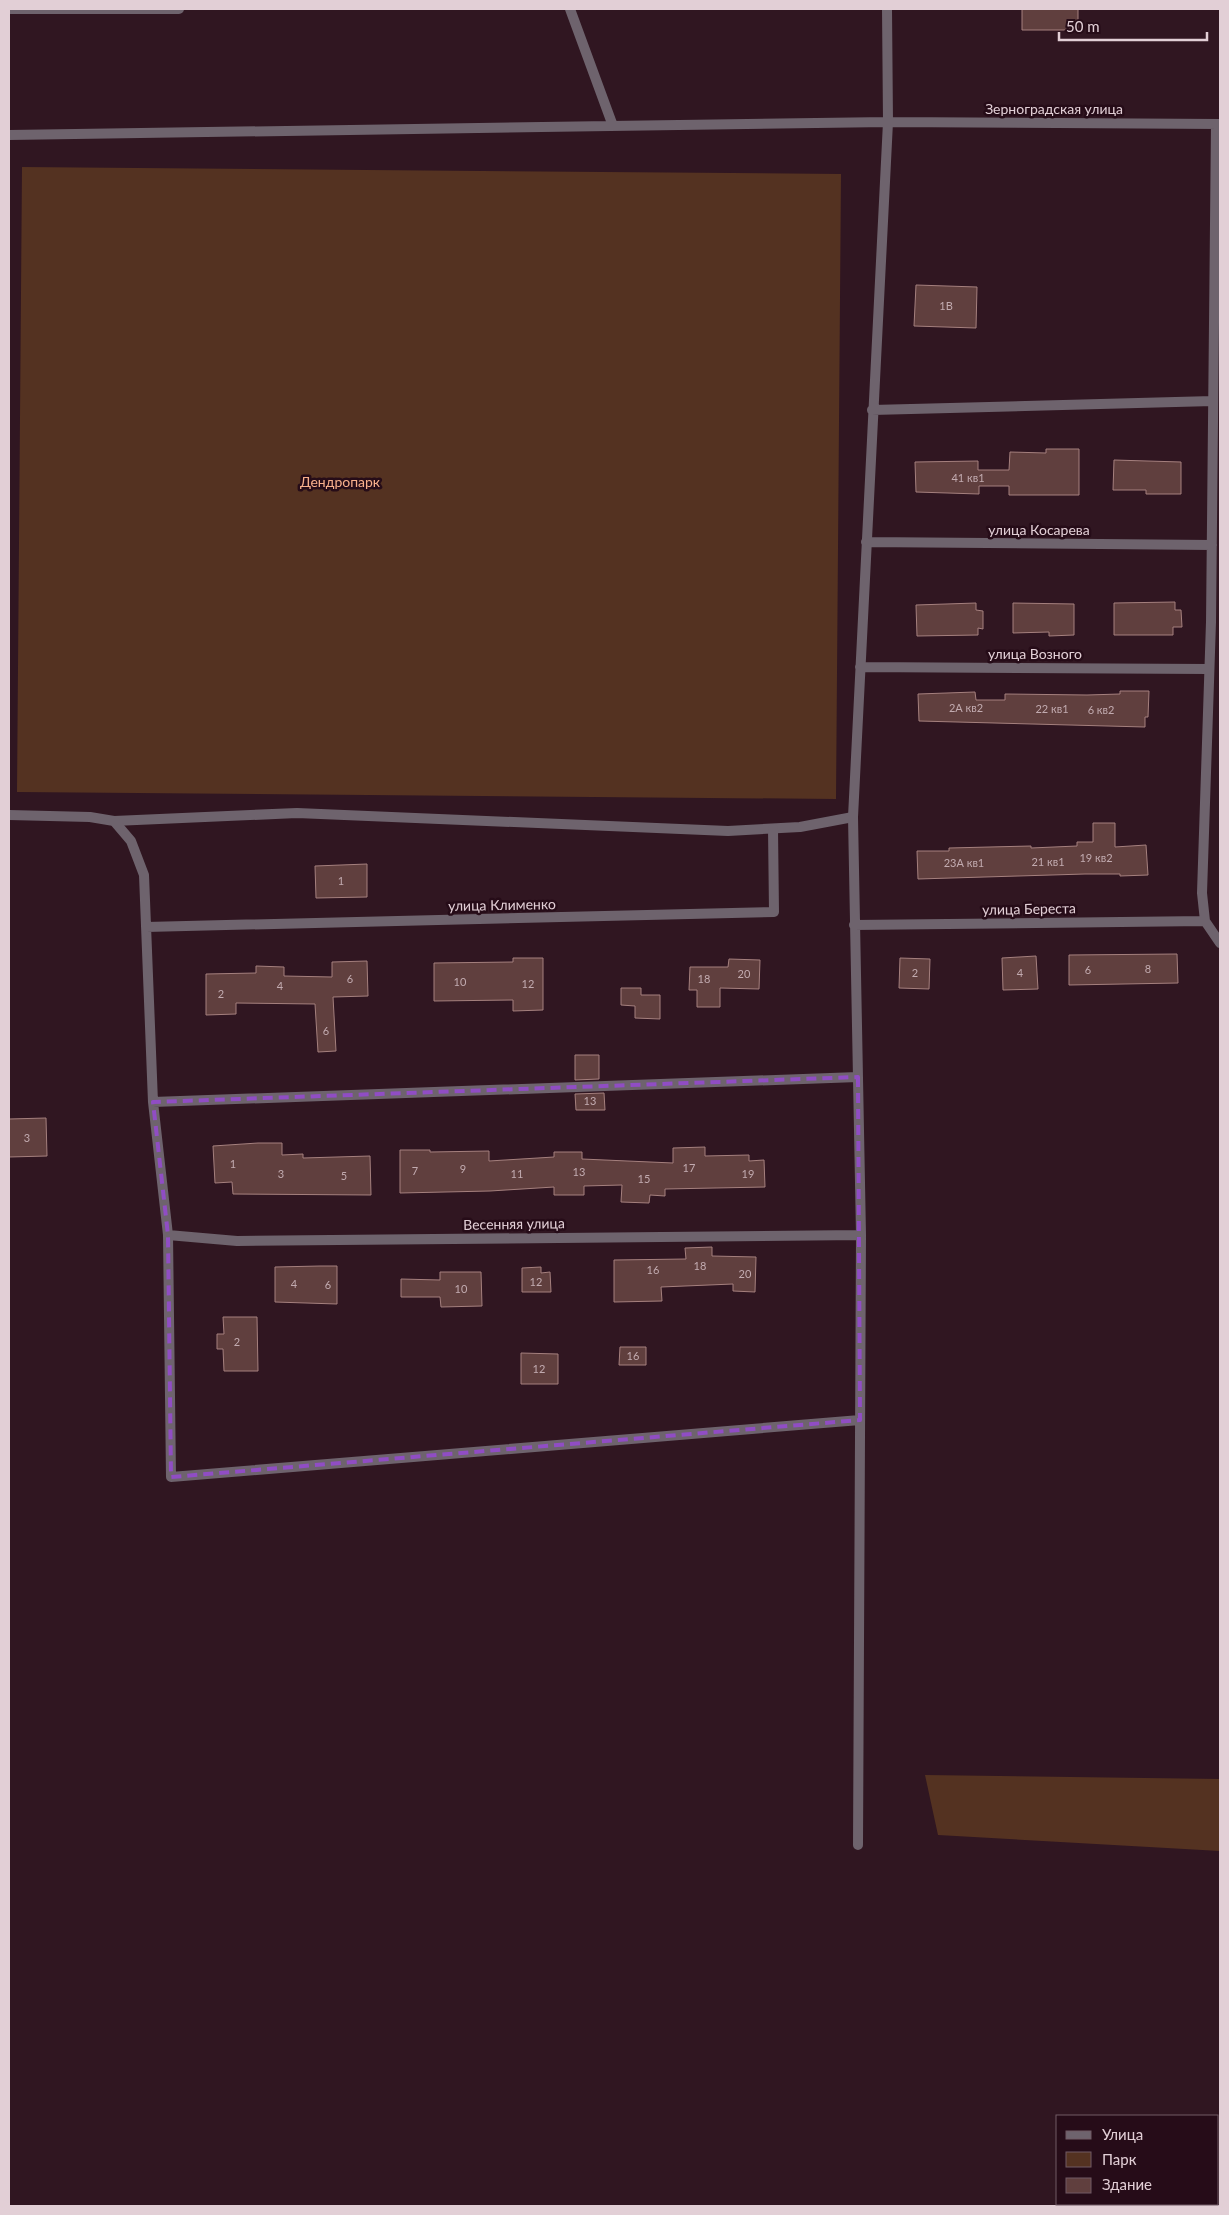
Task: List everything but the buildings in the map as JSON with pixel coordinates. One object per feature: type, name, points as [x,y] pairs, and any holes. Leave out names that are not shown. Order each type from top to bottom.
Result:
[{"type":"street","points":[[9,10],[179,9]]},
{"type":"street","points":[[570,9],[613,126]]},
{"type":"street","points":[[858,1845],[861,1234],[853,817],[888,122],[887,9]]},
{"type":"street","name":"Зерноградская улица","points":[[9,134],[888,122],[1218,124]]},
{"type":"street","points":[[1218,124],[1213,401],[1217,426],[1212,545],[1216,622],[1210,669],[1202,893],[1205,921],[1220,943]]},
{"type":"street","points":[[872,410],[1213,401]]},
{"type":"street","name":"улица Косарева","points":[[866,542],[1212,545]]},
{"type":"street","name":"улица Возного","points":[[860,667],[1210,669]]},
{"type":"street","points":[[9,815],[90,817],[114,821],[297,813],[728,831],[800,828],[853,817]]},
{"type":"street","points":[[114,821],[131,841],[144,875],[153,1102],[168,1235],[171,1477],[860,1420]]},
{"type":"street","name":"улица Клименко","points":[[146,927],[774,912],[773,829]]},
{"type":"street","name":"улица Береста","points":[[854,925],[1205,921]]},
{"type":"street","points":[[153,1102],[858,1077]]},
{"type":"street","name":"Весенняя улица","points":[[168,1235],[237,1241],[861,1234]]},
{"type":"highlighted area","points":[[858,1077],[860,1420],[171,1477],[168,1235],[153,1102]]},
{"type":"green space","name":"Дендропарк","points":[[22,167],[841,174],[836,799],[17,792]]},
{"type":"green space","points":[[925,1775],[1220,1779],[1220,1851],[938,1835]]}]
